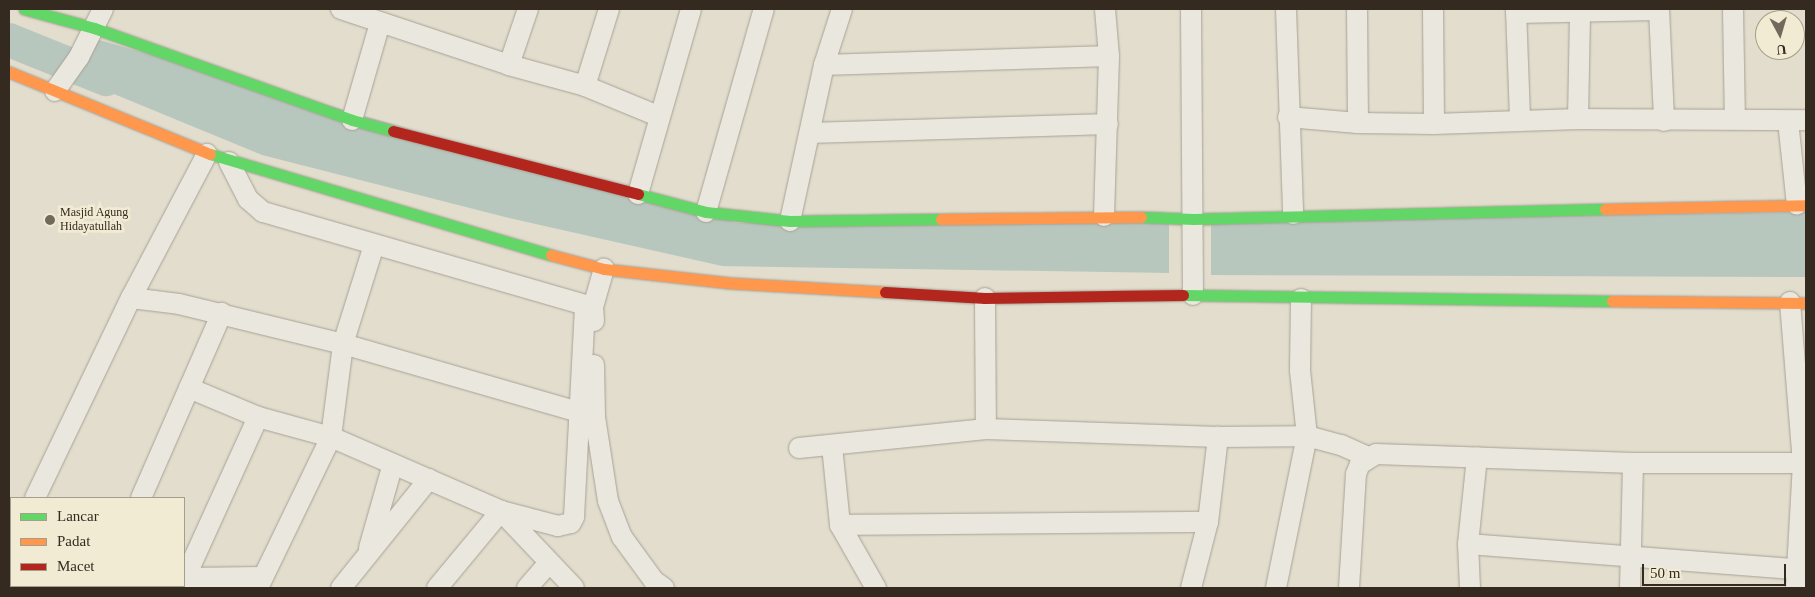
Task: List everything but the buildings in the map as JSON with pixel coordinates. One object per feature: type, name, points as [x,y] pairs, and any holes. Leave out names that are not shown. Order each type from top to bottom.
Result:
[{"type":"street","points":[[24,9],[94,28],[352,120],[706,212],[790,221],[1104,216],[1194,219],[1293,214],[1801,205],[1797,120],[1664,121],[1578,119],[1434,124],[1358,123],[1288,117]]},
{"type":"street","points":[[58,86],[79,57],[103,9]]},
{"type":"street","points":[[341,9],[509,65],[585,86],[658,116]]},
{"type":"street","points":[[509,65],[528,9]]},
{"type":"street","points":[[585,86],[608,9]]},
{"type":"street","points":[[638,194],[658,116],[691,9]]},
{"type":"street","points":[[706,212],[764,9]]},
{"type":"street","points":[[790,221],[824,65],[842,9]]},
{"type":"street","points":[[1104,216],[1109,56],[1105,9]]},
{"type":"street","points":[[1191,9],[1194,295]]},
{"type":"street","points":[[1286,9],[1288,117],[1293,214]]},
{"type":"street","points":[[1357,9],[1358,123]]},
{"type":"street","points":[[1432,9],[1434,124]]},
{"type":"street","points":[[1733,9],[1735,119]]},
{"type":"street","points":[[1578,119],[1580,10]]},
{"type":"street","points":[[1520,120],[1516,11],[1659,10],[1664,121]]},
{"type":"street","points":[[352,120],[380,23]]},
{"type":"street","points":[[824,65],[1109,56]]},
{"type":"street","points":[[9,72],[58,86],[207,154],[229,162],[512,245],[604,269],[730,283],[985,298],[1194,295],[1301,299],[1798,302],[1805,463],[1800,576],[1468,544]]},
{"type":"street","points":[[810,132],[1108,124]]},
{"type":"street","points":[[35,497],[131,298],[207,154]]},
{"type":"street","points":[[229,162],[248,199],[263,212],[589,306]]},
{"type":"street","points":[[185,578],[260,583],[331,437],[343,344],[374,245]]},
{"type":"street","points":[[189,388],[258,417],[331,437],[501,511],[558,526],[571,523],[574,517],[589,306],[604,269]]},
{"type":"street","points":[[131,298],[222,314],[343,344],[580,412]]},
{"type":"street","points":[[985,298],[986,429]]},
{"type":"street","points":[[1276,588],[1307,436],[1300,370],[1301,299]]},
{"type":"street","points":[[589,306],[595,417],[602,473],[622,537],[655,586]]},
{"type":"street","points":[[141,497],[222,314]]},
{"type":"street","points":[[185,576],[258,417]]},
{"type":"street","points":[[799,448],[986,429],[1218,437],[1307,436],[1368,457]]},
{"type":"street","points":[[1191,588],[1208,522],[1218,437]]},
{"type":"street","points":[[832,446],[840,524],[876,588]]},
{"type":"street","points":[[1350,588],[1356,474],[1360,464],[1368,457],[1376,454],[1633,463],[1805,463]]},
{"type":"street","points":[[1470,588],[1468,544],[1477,457]]},
{"type":"street","points":[[1630,588],[1633,463]]},
{"type":"street","points":[[366,556],[393,464]]},
{"type":"street","points":[[340,588],[429,479]]},
{"type":"street","points":[[501,511],[574,588]]},
{"type":"street","points":[[437,588],[501,511]]},
{"type":"street","points":[[840,524],[1208,522]]},
{"type":"street","points":[[527,588],[549,563]]},
{"type":"shaded area","points":[[82,35],[737,223],[1169,219],[1169,273],[722,266],[509,218],[262,155],[63,73]]},
{"type":"shaded area","points":[[1806,212],[1806,277],[1211,275],[1211,221]]},
{"type":"waterway","points":[[9,40],[106,79]]},
{"type":"traffic: fast","points":[[24,9],[94,28],[352,120],[393,131]]},
{"type":"traffic: fast","points":[[210,154],[551,255]]},
{"type":"traffic: fast","points":[[638,194],[706,212],[790,221],[941,219]]},
{"type":"traffic: fast","points":[[1141,217],[1194,219],[1605,209]]},
{"type":"traffic: fast","points":[[1183,295],[1612,301]]},
{"type":"traffic: slow","points":[[9,72],[210,154]]},
{"type":"traffic: slow","points":[[1605,209],[1806,205]]},
{"type":"traffic: slow","points":[[941,219],[1141,217]]},
{"type":"traffic: slow","points":[[551,255],[604,269],[730,283],[885,292]]},
{"type":"traffic: slow","points":[[1612,301],[1806,303]]},
{"type":"traffic: jam","points":[[393,131],[638,194]]},
{"type":"traffic: jam","points":[[885,292],[985,298],[1183,295]]},
{"type":"place","name":"Masjid Agung Hidayatullah","points":[[50,220]]}]
